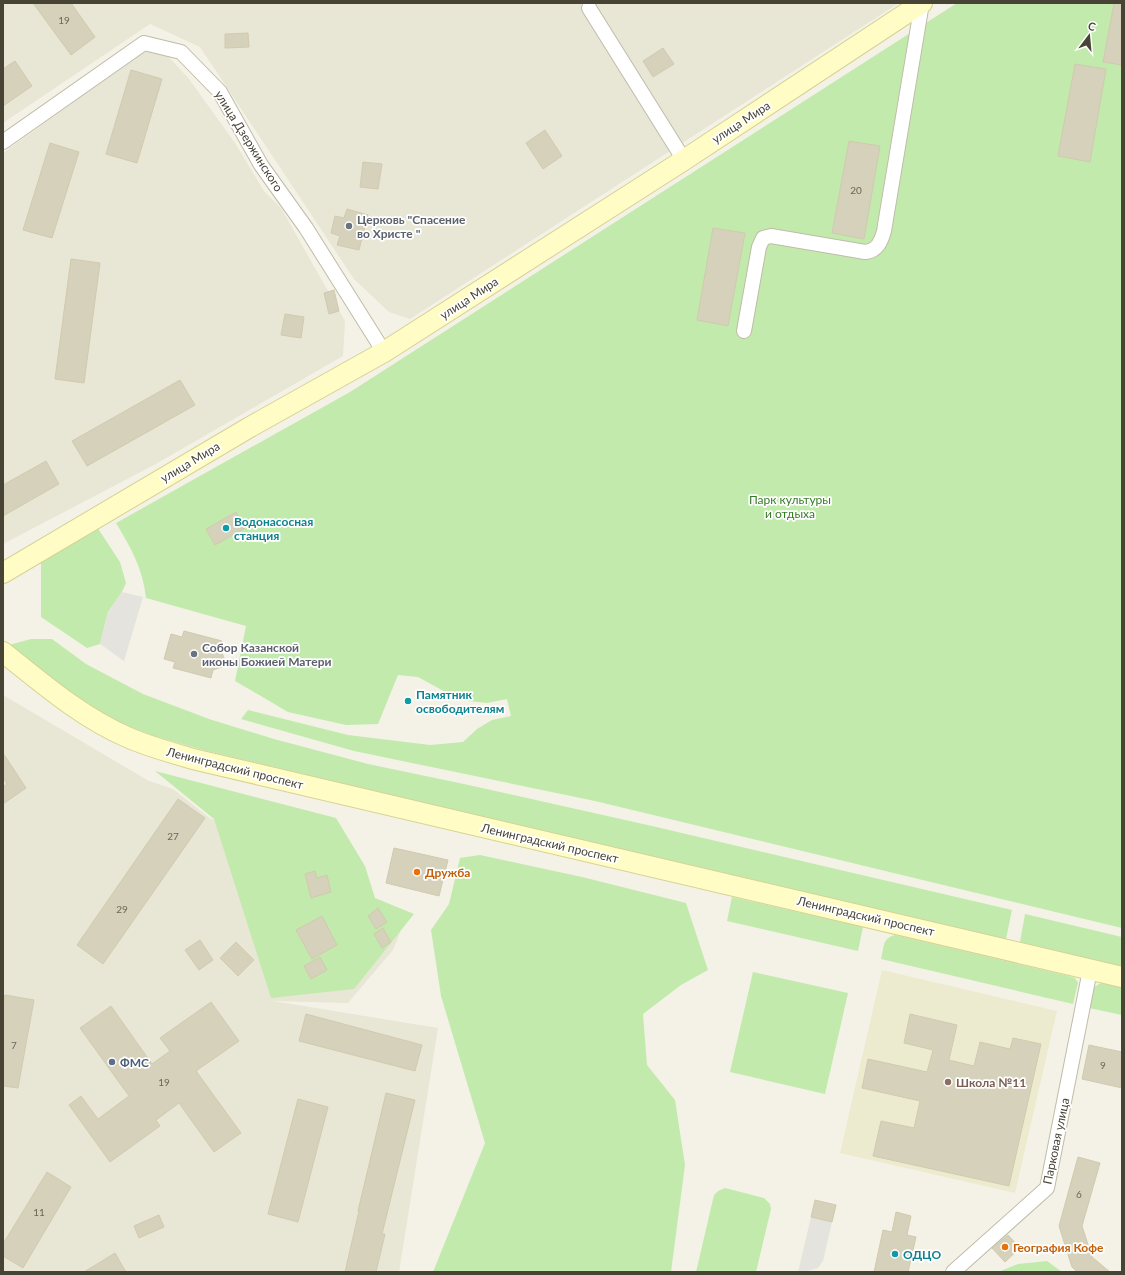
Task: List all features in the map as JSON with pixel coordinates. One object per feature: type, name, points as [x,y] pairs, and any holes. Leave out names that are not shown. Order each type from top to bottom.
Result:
[{"type":"street","name":"улица Мира","points":[[3,573],[250,427],[384,352],[684,160],[922,3]]},
{"type":"street","points":[[744,331],[759,247],[763,238],[771,236],[865,252],[870,252],[879,245],[884,231],[922,3]]},
{"type":"street","points":[[589,8],[684,160]]},
{"type":"street","name":"улица Дзержинского","points":[[3,142],[144,43],[181,52],[220,92],[262,165],[306,228],[384,352]]},
{"type":"street","name":"Ленинградский проспект","points":[[3,652],[44,685],[104,726],[151,746],[197,760],[1122,977]]},
{"type":"street","name":"Парковая улица","points":[[953,1272],[1048,1188],[1090,970]]},
{"type":"shaded area","points":[[3,3],[899,3],[410,319],[389,312],[354,279],[200,47],[150,24],[3,123]]},
{"type":"shaded area","points":[[144,51],[167,55],[189,79],[235,143],[264,191],[281,208],[345,321],[343,356],[154,465],[3,544],[3,153]]},
{"type":"shaded area","points":[[122,592],[143,597],[124,661],[100,644],[108,612]]},
{"type":"shaded area","points":[[3,695],[149,781],[173,789],[211,819],[301,844],[363,904],[401,930],[393,950],[348,1003],[273,1001],[438,1028],[399,1272],[3,1272]]},
{"type":"shaded area","name":"Школа №11","points":[[882,970],[1057,1011],[1015,1193],[840,1153]]},
{"type":"shaded area","points":[[811,1217],[832,1222],[823,1261],[818,1268],[798,1272]]},
{"type":"green space","name":"Парк культуры и отдыха","points":[[957,3],[1122,3],[1122,928],[595,801],[354,751],[241,719],[248,710],[348,735],[430,745],[463,742],[477,729],[492,720],[511,716],[507,699],[487,703],[460,700],[418,677],[398,675],[378,724],[346,725],[288,712],[235,681],[246,626],[146,598],[136,559],[116,523],[350,392]]},
{"type":"green space","points":[[97,527],[120,562],[126,583],[122,592],[108,612],[100,644],[87,648],[41,617],[41,562]]},
{"type":"green space","points":[[31,639],[52,639],[86,664],[143,694],[209,719],[274,739],[368,764],[652,826],[1012,910],[1006,939],[395,796],[203,750],[154,736],[112,720],[60,687],[9,645]]},
{"type":"green space","points":[[155,771],[336,818],[365,866],[375,898],[414,914],[354,989],[271,998],[214,819]]},
{"type":"green space","points":[[480,855],[582,877],[686,903],[708,970],[681,985],[643,1014],[647,1065],[675,1100],[685,1165],[671,1272],[433,1272],[485,1143],[441,996],[431,930],[449,904],[460,858]]},
{"type":"green space","points":[[732,897],[863,927],[858,951],[727,921]]},
{"type":"green space","points":[[1025,914],[1122,937],[1122,967],[1020,942]]},
{"type":"green space","points":[[895,935],[1075,978],[1078,983],[1073,1004],[881,959],[883,947],[886,941],[891,936]]},
{"type":"green space","points":[[753,972],[848,993],[825,1094],[730,1072]]},
{"type":"green space","points":[[1101,983],[1122,987],[1122,1015],[1089,1008],[1094,987]]},
{"type":"green space","points":[[725,1188],[764,1198],[770,1204],[771,1209],[756,1272],[696,1272],[714,1195],[718,1191]]},
{"type":"green space","points":[[1047,1261],[1062,1272],[998,1272],[1018,1264]]},
{"type":"building","points":[[33,3],[71,3],[95,37],[71,55]]},
{"type":"building","points":[[1114,3],[1122,3],[1122,65],[1103,62]]},
{"type":"building","points":[[248,33],[249,47],[225,48],[225,34]]},
{"type":"building","points":[[663,48],[674,64],[653,77],[643,61]]},
{"type":"building","points":[[15,61],[32,86],[3,106],[3,69]]},
{"type":"building","points":[[1075,64],[1106,69],[1090,162],[1058,156]]},
{"type":"building","points":[[131,70],[162,79],[137,163],[106,154]]},
{"type":"building","points":[[545,130],[562,156],[543,169],[526,143]]},
{"type":"building","points":[[849,141],[880,146],[864,239],[832,233]]},
{"type":"building","points":[[50,143],[79,152],[52,238],[23,230]]},
{"type":"building","points":[[363,162],[382,164],[378,189],[360,187]]},
{"type":"building","name":"Церковь \"Спасение во Христе \"","points":[[347,209],[368,215],[359,250],[337,245],[340,236],[331,233],[335,216],[344,218]]},
{"type":"building","points":[[713,228],[745,233],[728,326],[697,320]]},
{"type":"building","points":[[71,259],[100,263],[84,383],[55,379]]},
{"type":"building","points":[[334,290],[339,311],[329,314],[324,293]]},
{"type":"building","points":[[285,314],[304,317],[301,338],[281,335]]},
{"type":"building","points":[[180,380],[195,405],[87,466],[72,441]]},
{"type":"building","points":[[46,461],[59,484],[3,516],[3,485]]},
{"type":"building","name":"Водонасосная станция","points":[[236,512],[245,528],[215,545],[206,529]]},
{"type":"building","name":"Собор Казанской иконы Божией Матери","points":[[184,631],[222,641],[219,650],[225,661],[222,667],[213,670],[211,678],[173,668],[175,662],[164,659],[171,634],[182,637]]},
{"type":"building","points":[[3,753],[26,788],[3,804],[3,787],[7,784],[3,777]]},
{"type":"building","points":[[178,799],[205,818],[103,964],[77,945]]},
{"type":"building","name":"Дружба","points":[[394,848],[448,860],[439,896],[386,883]]},
{"type":"building","points":[[315,871],[317,878],[327,875],[331,892],[311,898],[305,874]]},
{"type":"building","points":[[378,908],[387,922],[376,929],[368,916]]},
{"type":"building","points":[[322,916],[337,945],[312,959],[296,930]]},
{"type":"building","points":[[383,928],[391,942],[382,948],[374,934]]},
{"type":"building","points":[[200,940],[213,960],[199,970],[185,950]]},
{"type":"building","points":[[236,942],[254,960],[238,976],[220,958]]},
{"type":"building","points":[[320,957],[327,970],[311,979],[304,966]]},
{"type":"building","points":[[5,995],[34,1000],[18,1088],[3,1086],[3,1004]]},
{"type":"building","points":[[211,1002],[239,1041],[196,1071],[241,1133],[214,1152],[179,1103],[156,1120],[160,1126],[110,1162],[69,1105],[81,1096],[98,1119],[129,1096],[80,1028],[111,1006],[152,1064],[170,1051],[160,1038]]},
{"type":"building","points":[[306,1014],[422,1045],[415,1071],[299,1041]]},
{"type":"building","points":[[910,1014],[957,1025],[949,1060],[974,1066],[980,1042],[1010,1049],[1013,1038],[1041,1044],[1009,1186],[873,1156],[881,1121],[914,1128],[920,1101],[862,1088],[868,1059],[927,1072],[933,1050],[904,1043]]},
{"type":"building","points":[[1089,1045],[1122,1052],[1122,1088],[1082,1079]]},
{"type":"building","points":[[386,1093],[415,1100],[382,1234],[385,1234],[376,1272],[345,1272],[358,1211]]},
{"type":"building","points":[[298,1099],[328,1107],[298,1222],[268,1214]]},
{"type":"building","points":[[1078,1157],[1100,1163],[1082,1226],[1092,1257],[1110,1272],[1077,1272],[1072,1267],[1059,1226]]},
{"type":"building","points":[[47,1172],[71,1187],[23,1268],[3,1256],[3,1244]]},
{"type":"building","points":[[815,1200],[836,1205],[832,1222],[811,1217]]},
{"type":"building","name":"ОДЦО","points":[[896,1212],[911,1216],[907,1235],[916,1237],[908,1272],[874,1272],[883,1230],[892,1232]]},
{"type":"building","points":[[159,1215],[164,1227],[139,1238],[134,1226]]},
{"type":"building","points":[[1008,1235],[1020,1248],[1005,1262],[992,1248]]},
{"type":"building","points":[[115,1253],[126,1272],[84,1272]]},
{"type":"place","name":"Церковь \"Спасение во Христе \"","points":[[349,226]]},
{"type":"place","name":"Водонасосная станция","points":[[226,528]]},
{"type":"place","name":"Собор Казанской иконы Божией Матери","points":[[194,654]]},
{"type":"place","name":"Памятник освободителям","points":[[408,701]]},
{"type":"place","name":"Дружба","points":[[417,872]]},
{"type":"place","name":"ФМС","points":[[112,1062]]},
{"type":"place","name":"Школа №11","points":[[948,1082]]},
{"type":"place","name":"География Кофе","points":[[1005,1247]]},
{"type":"place","name":"ОДЦО","points":[[895,1254]]}]
